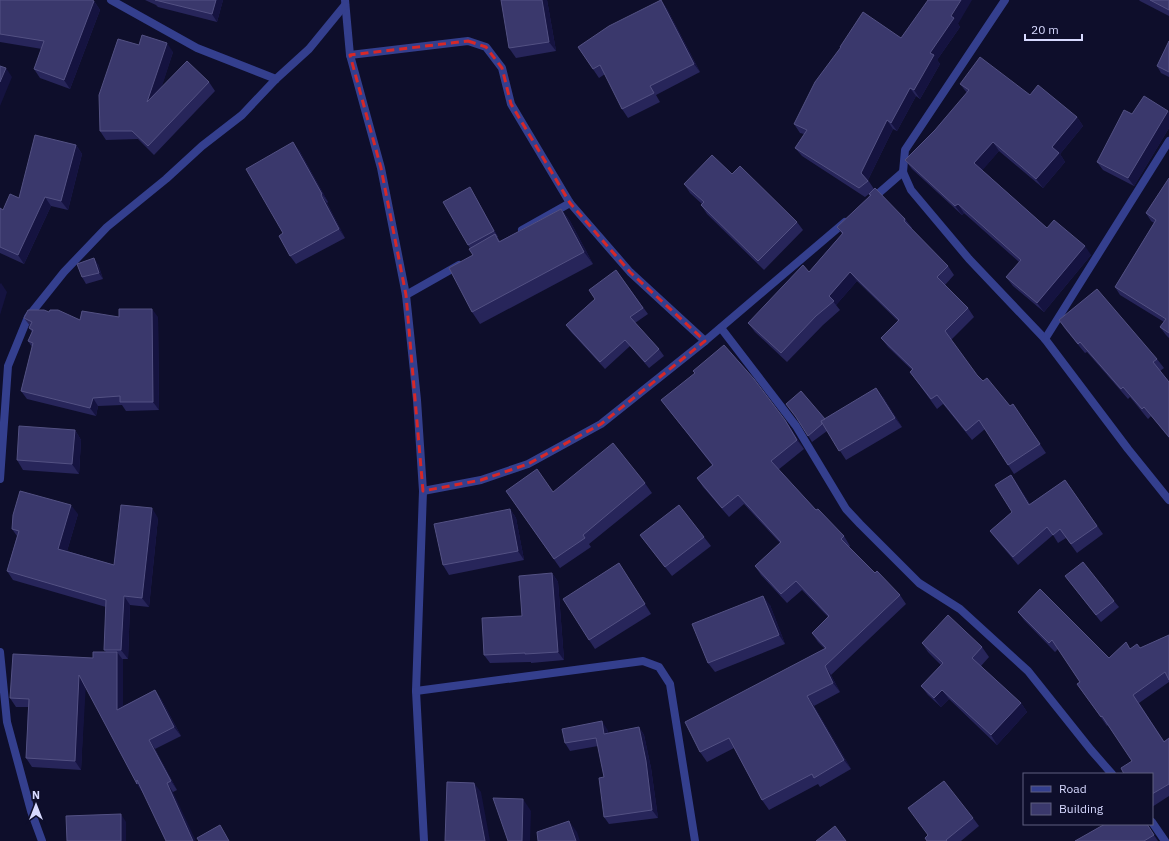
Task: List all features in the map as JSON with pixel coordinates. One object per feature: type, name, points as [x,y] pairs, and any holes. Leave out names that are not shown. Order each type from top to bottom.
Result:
[{"type":"street","points":[[111,0],[197,48],[276,79]]},
{"type":"street","points":[[1005,0],[905,150],[903,172],[911,190],[969,259],[1045,340],[1169,500]]},
{"type":"street","points":[[0,479],[8,366],[28,317],[64,272],[106,227],[166,179],[202,146],[242,114],[276,79],[309,49],[345,2]]},
{"type":"street","points":[[345,2],[350,55],[381,168],[406,295],[417,400],[422,491],[416,691],[424,841]]},
{"type":"street","points":[[350,55],[468,41],[486,47],[502,68],[511,104],[570,203],[630,272],[705,341]]},
{"type":"street","points":[[1045,340],[1169,141]]},
{"type":"street","points":[[868,202],[903,172]]},
{"type":"street","points":[[515,234],[570,203]]},
{"type":"street","points":[[422,491],[481,480],[528,464],[601,424],[721,328],[850,217]]},
{"type":"street","points":[[406,295],[467,261]]},
{"type":"street","points":[[721,328],[796,426],[846,509],[919,583],[960,609],[1028,671],[1090,750],[1111,773]]},
{"type":"street","points":[[0,652],[7,722],[31,811],[42,841]]},
{"type":"street","points":[[416,691],[643,661],[659,667],[670,684],[695,841]]},
{"type":"street","points":[[1153,823],[1165,841]]},
{"type":"highlighted area","points":[[468,41],[486,47],[502,68],[511,104],[570,203],[630,272],[705,341],[601,424],[528,464],[481,480],[423,491],[406,295],[381,168],[350,55]]},
{"type":"building","points":[[0,0],[94,1],[64,80],[34,69],[44,41],[0,34]]},
{"type":"building","points":[[155,0],[216,0],[212,14]]},
{"type":"building","points":[[501,0],[542,0],[549,42],[509,48]]},
{"type":"building","points":[[661,0],[694,64],[650,86],[654,93],[622,109],[600,65],[593,69],[578,47],[609,26]]},
{"type":"building","points":[[928,0],[961,0],[951,16],[954,18],[930,53],[934,55],[914,90],[910,88],[891,123],[887,120],[861,173],[868,181],[859,188],[795,148],[807,130],[794,124],[815,82],[841,47],[863,12],[901,38]]},
{"type":"building","points":[[1150,0],[1169,0],[1169,10]]},
{"type":"building","points":[[142,35],[167,43],[147,102],[187,61],[209,82],[148,146],[132,131],[100,131],[99,95],[118,39],[139,45]]},
{"type":"building","points":[[1169,41],[1169,72],[1157,66]]},
{"type":"building","points":[[980,57],[1030,95],[1038,85],[1077,117],[1052,147],[1059,153],[1036,179],[993,142],[974,163],[1047,228],[1054,220],[1085,246],[1037,303],[1006,277],[1021,260],[958,204],[955,206],[905,160],[935,130],[969,90],[960,84]]},
{"type":"building","points":[[0,66],[6,68],[0,82]]},
{"type":"building","points":[[1144,96],[1168,111],[1128,178],[1097,162],[1124,110],[1132,114]]},
{"type":"building","points":[[35,135],[76,145],[61,201],[45,197],[18,255],[0,247],[0,208],[3,210],[10,194],[19,198]]},
{"type":"building","points":[[293,142],[322,194],[321,195],[339,229],[290,256],[279,236],[283,233],[246,169]]},
{"type":"building","points":[[712,155],[732,174],[740,166],[797,222],[758,261],[701,205],[704,202],[684,184]]},
{"type":"building","points":[[1169,178],[1169,333],[1160,327],[1166,319],[1115,287],[1156,220],[1146,213]]},
{"type":"building","points":[[470,187],[494,231],[468,245],[443,202]]},
{"type":"building","points":[[875,188],[905,219],[904,221],[948,266],[937,277],[968,308],[945,331],[977,375],[983,381],[987,378],[1010,406],[1013,404],[1040,444],[1008,465],[979,420],[966,431],[937,395],[931,399],[910,372],[913,369],[881,338],[899,320],[850,272],[829,296],[834,301],[816,316],[781,353],[748,323],[803,265],[809,272],[843,233],[837,227],[871,195],[869,194]]},
{"type":"building","points":[[561,209],[584,252],[472,312],[449,268],[473,255],[469,249],[495,234],[499,242]]},
{"type":"building","points":[[94,258],[99,273],[82,277],[77,264]]},
{"type":"building","points":[[616,270],[643,308],[630,317],[659,349],[645,362],[625,340],[600,362],[566,325],[595,299],[589,290]]},
{"type":"building","points":[[1097,289],[1157,359],[1153,362],[1169,382],[1169,437],[1144,407],[1142,409],[1123,387],[1121,389],[1080,342],[1078,344],[1059,320]]},
{"type":"building","points":[[119,309],[152,309],[153,402],[120,402],[120,396],[93,398],[90,408],[21,391],[33,343],[28,341],[33,330],[29,328],[32,322],[24,318],[28,310],[44,310],[49,312],[50,310],[58,310],[80,320],[82,311],[119,317]]},
{"type":"building","points":[[724,345],[754,379],[785,420],[797,440],[771,461],[816,510],[818,509],[844,536],[841,539],[875,573],[877,571],[900,595],[825,666],[833,683],[807,696],[844,760],[814,778],[812,774],[762,800],[729,738],[700,752],[685,722],[826,648],[812,633],[829,616],[796,581],[781,594],[755,566],[781,542],[738,495],[722,508],[697,478],[713,465],[661,400],[695,373],[693,371]]},
{"type":"building","points":[[876,388],[895,418],[839,451],[821,421]]},
{"type":"building","points":[[801,391],[825,419],[821,421],[822,424],[808,436],[786,404]]},
{"type":"building","points":[[19,426],[75,430],[72,464],[17,460]]},
{"type":"building","points":[[613,443],[645,483],[583,535],[585,538],[554,559],[506,491],[537,469],[553,492]]},
{"type":"building","points":[[1011,475],[1029,505],[1065,480],[1097,526],[1071,544],[1060,529],[1053,535],[1047,527],[1013,557],[990,531],[1012,512],[995,485]]},
{"type":"building","points":[[20,491],[71,505],[58,549],[114,565],[121,505],[152,508],[142,598],[124,596],[121,650],[104,650],[106,600],[7,571],[19,531],[12,529],[13,515]]},
{"type":"building","points":[[679,505],[704,537],[665,567],[640,535]]},
{"type":"building","points":[[510,509],[518,551],[443,565],[434,524]]},
{"type":"building","points":[[1083,562],[1114,601],[1096,615],[1065,576]]},
{"type":"building","points":[[619,563],[645,604],[589,640],[563,599]]},
{"type":"building","points":[[552,573],[558,652],[484,655],[482,618],[522,616],[519,576]]},
{"type":"building","points":[[1040,589],[1109,658],[1126,642],[1130,649],[1137,644],[1140,648],[1169,635],[1169,680],[1165,672],[1133,695],[1164,742],[1169,738],[1169,784],[1153,793],[1153,773],[1124,773],[1121,768],[1132,761],[1102,716],[1101,717],[1077,684],[1080,682],[1052,640],[1049,643],[1018,612]]},
{"type":"building","points":[[763,596],[779,635],[708,663],[692,624]]},
{"type":"building","points":[[948,615],[982,647],[972,658],[1021,703],[991,735],[942,690],[934,698],[921,686],[943,663],[922,643]]},
{"type":"building","points":[[93,652],[117,652],[117,710],[155,690],[174,727],[149,740],[171,781],[167,783],[193,841],[166,841],[137,780],[137,784],[79,675],[75,761],[26,758],[29,699],[10,698],[13,654],[93,658]]},
{"type":"building","points":[[602,721],[604,734],[639,727],[646,761],[652,810],[604,817],[599,778],[604,777],[596,738],[565,743],[562,729]]},
{"type":"building","points":[[944,781],[973,818],[946,840],[947,841],[927,841],[925,838],[928,835],[908,808]]},
{"type":"building","points":[[447,782],[474,783],[485,841],[445,841]]},
{"type":"building","points":[[493,798],[523,799],[522,841],[508,841]]},
{"type":"building","points":[[121,814],[121,841],[67,841],[66,816]]},
{"type":"building","points":[[569,821],[576,841],[538,841],[537,832]]},
{"type":"building","points":[[220,825],[229,841],[199,841],[197,838]]},
{"type":"building","points":[[1103,825],[1148,825],[1154,835],[1144,841],[1075,841]]},
{"type":"building","points":[[835,826],[846,841],[816,841]]}]
